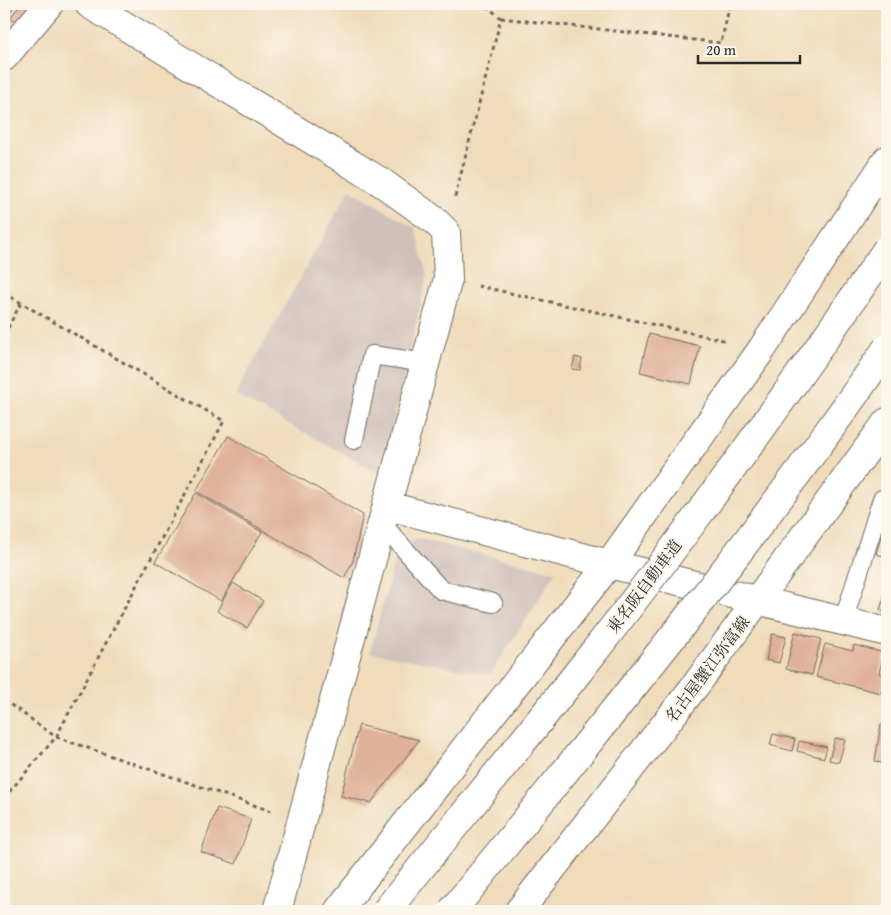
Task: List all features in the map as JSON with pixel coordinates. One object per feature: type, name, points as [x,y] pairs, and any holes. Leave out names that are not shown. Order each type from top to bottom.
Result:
[{"type":"main road","points":[[4,57],[49,4]]},
{"type":"main road","points":[[89,4],[381,182],[434,220],[446,232],[448,279],[386,515],[277,911]]},
{"type":"main road","points":[[338,911],[609,564],[762,349],[887,160]]},
{"type":"main road","name":"東名阪自動車道","points":[[386,911],[596,649],[695,520],[808,365],[887,249]]},
{"type":"main road","points":[[452,911],[732,561],[854,396],[887,348]]},
{"type":"main road","name":"名古屋蟹江弥富線","points":[[519,911],[757,602],[887,422]]},
{"type":"main road","points":[[386,515],[609,564],[757,602],[887,632]]},
{"type":"lane","points":[[354,440],[372,354],[426,364]]},
{"type":"lane","points":[[843,622],[882,499]]},
{"type":"lane","points":[[386,515],[441,590],[492,603]]},
{"type":"path","points":[[484,4],[501,18],[720,43],[730,4]]},
{"type":"path","points":[[446,232],[501,18]]},
{"type":"path","points":[[448,279],[762,349]]},
{"type":"path","points":[[4,293],[224,420],[56,737],[4,798]]},
{"type":"path","points":[[4,335],[21,303]]},
{"type":"path","points":[[4,700],[56,737],[302,822]]},
{"type":"shaded area","points":[[350,189],[416,229],[427,276],[381,474],[235,395]]},
{"type":"shaded area","points":[[415,538],[556,572],[490,675],[370,652],[394,563]]},
{"type":"building","points":[[4,4],[16,4],[8,15],[4,12]]},
{"type":"building","points":[[21,4],[32,4],[18,23],[11,17]]},
{"type":"building","points":[[4,15],[14,23],[4,37]]},
{"type":"building","points":[[649,334],[700,346],[691,384],[640,372]]},
{"type":"building","points":[[575,357],[582,359],[580,370],[572,369]]},
{"type":"building","points":[[228,436],[363,515],[353,561],[344,578],[196,491]]},
{"type":"building","points":[[196,493],[262,532],[221,601],[155,562]]},
{"type":"building","points":[[883,530],[887,531],[887,557],[876,554]]},
{"type":"building","points":[[233,583],[263,601],[247,628],[217,611]]},
{"type":"building","points":[[887,588],[887,613],[880,610]]},
{"type":"building","points":[[795,632],[821,639],[812,675],[786,669]]},
{"type":"building","points":[[772,634],[786,637],[779,663],[766,660]]},
{"type":"building","points":[[825,644],[853,651],[854,645],[884,653],[879,673],[885,675],[881,693],[816,677]]},
{"type":"building","points":[[881,724],[887,726],[887,765],[875,761]]},
{"type":"building","points":[[359,725],[419,740],[371,803],[341,796]]},
{"type":"building","points":[[773,734],[795,739],[792,751],[770,745]]},
{"type":"building","points":[[835,738],[845,740],[839,762],[829,760]]},
{"type":"building","points":[[799,741],[827,747],[824,758],[797,751]]},
{"type":"building","points":[[217,808],[251,819],[236,864],[201,852]]}]
